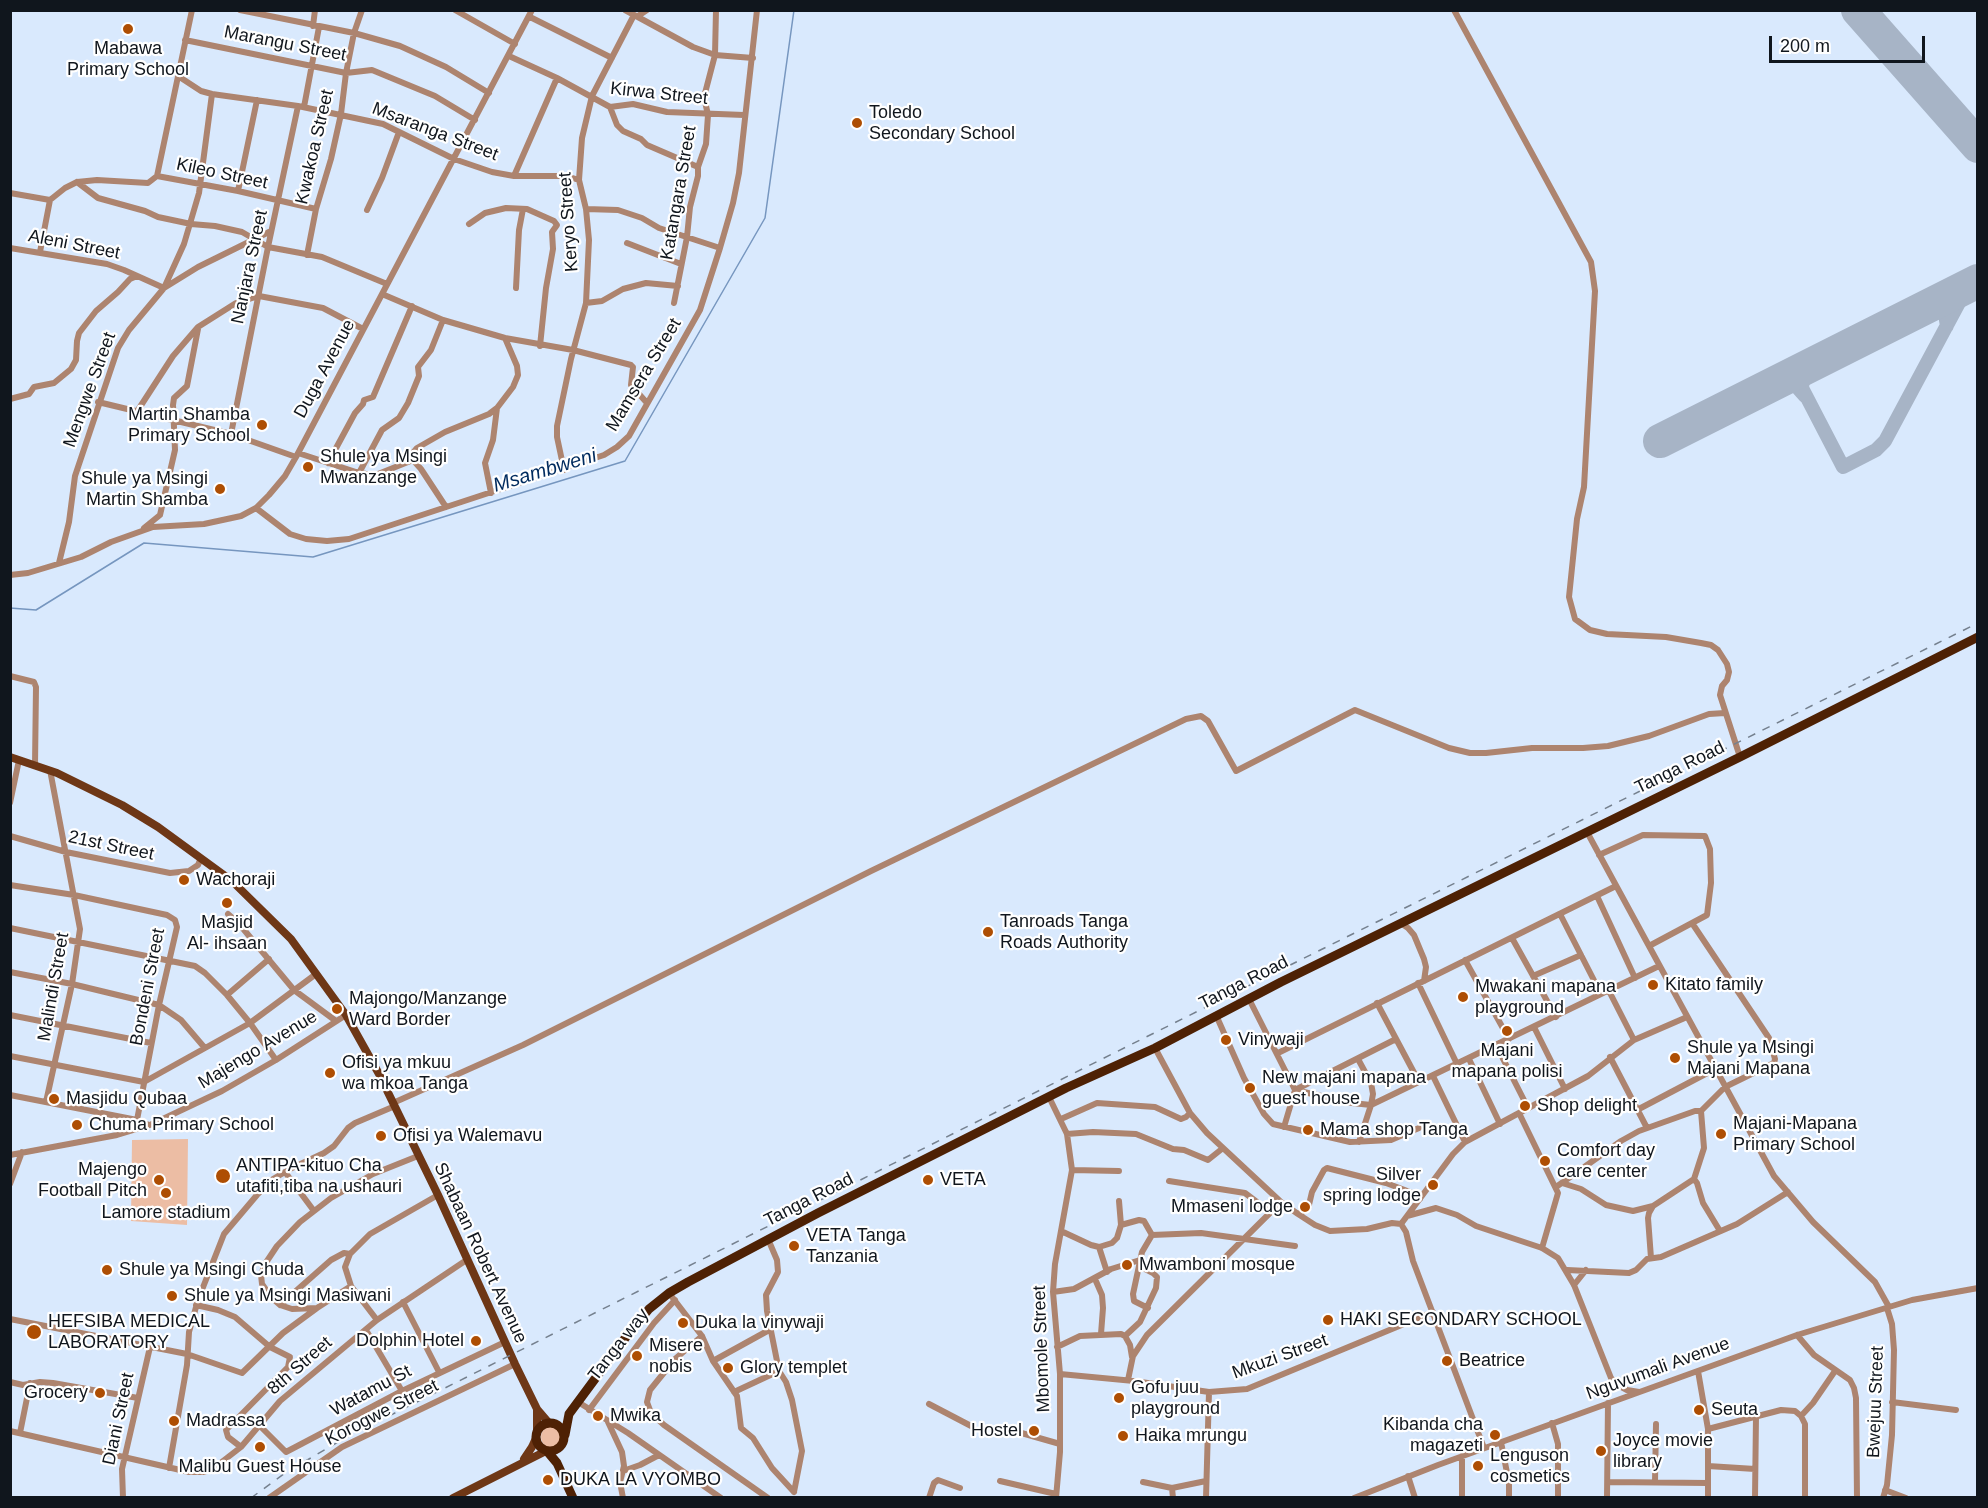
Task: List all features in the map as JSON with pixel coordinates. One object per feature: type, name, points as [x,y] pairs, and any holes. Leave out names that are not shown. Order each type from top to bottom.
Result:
[{"type":"highway","name":"Tanga Road","points":[[569,1414],[649,1309],[768,1239],[1049,1097],[1155,1048],[1216,1015],[1740,757],[1977,637]]},
{"type":"highway","points":[[569,1414],[543,1424],[536,1434],[537,1444],[547,1451],[562,1472],[573,1497]]},
{"type":"highway","points":[[562,1472],[564,1438],[569,1414]]},
{"type":"highway","points":[[551,1422],[558,1425],[564,1438]]},
{"type":"highway","points":[[547,1451],[557,1450],[564,1438]]},
{"type":"main road","name":"Shabaan Robert Avenue","points":[[15,759],[50,770],[122,805],[158,827],[232,881],[291,939],[346,1015],[394,1104],[537,1409]]},
{"type":"main road","points":[[537,1409],[551,1422]]},
{"type":"main road","points":[[521,1462],[532,1448],[536,1434],[537,1409]]},
{"type":"main road","points":[[453,1497],[547,1451]]},
{"type":"street","points":[[40,252],[50,200],[65,188],[77,182],[97,180],[148,183],[157,176],[192,10]]},
{"type":"street","points":[[240,10],[274,14],[400,46],[437,62],[489,93]]},
{"type":"street","name":"Nanjara Street","points":[[231,434],[271,231],[311,66],[316,26],[315,10]]},
{"type":"street","name":"Kwakoa Street","points":[[307,255],[316,209],[341,114],[354,33],[362,10]]},
{"type":"street","points":[[455,10],[515,44]]},
{"type":"street","points":[[625,10],[693,47],[716,55],[753,58]]},
{"type":"street","name":"Keryo Street","points":[[564,470],[557,437],[558,426],[573,350],[586,303],[589,240],[586,209],[579,180],[582,138],[592,96],[636,15],[646,10]]},
{"type":"street","name":"Mamsera Street","points":[[256,508],[290,534],[306,539],[327,541],[349,539],[564,470],[604,455],[629,436],[700,309],[720,248],[739,173],[757,10]]},
{"type":"street","points":[[1454,10],[1591,262],[1595,291],[1584,487],[1577,519],[1569,597],[1575,619],[1590,630],[1607,634],[1666,637],[1711,645],[1718,650],[1729,672],[1720,695],[1740,757]]},
{"type":"street","name":"Katangara Street","points":[[675,303],[690,207],[698,167],[706,144],[708,115],[704,97],[716,55],[715,11]]},
{"type":"street","points":[[531,14],[612,58]]},
{"type":"street","name":"Duga Avenue","points":[[10,575],[28,573],[81,557],[141,530],[216,522],[241,516],[256,508],[285,476],[297,455],[531,14]]},
{"type":"street","name":"Marangu Street","points":[[185,40],[346,73],[372,70],[435,96],[475,120]]},
{"type":"street","name":"Kirwa Street","points":[[509,56],[557,78],[610,107],[633,104],[667,112],[744,116]]},
{"type":"street","name":"Msaranga Street","points":[[178,76],[201,91],[212,94],[301,106],[383,124],[454,159],[492,172],[514,176],[566,176],[579,180]]},
{"type":"street","points":[[514,176],[557,78]]},
{"type":"street","points":[[164,288],[191,225],[201,185],[212,94]]},
{"type":"street","points":[[238,191],[257,100]]},
{"type":"street","points":[[610,107],[622,131],[641,139],[647,145],[698,167]]},
{"type":"street","points":[[367,210],[399,132]]},
{"type":"street","name":"Kileo Street","points":[[157,176],[316,209]]},
{"type":"street","points":[[77,182],[98,198],[191,225],[242,232],[268,248],[331,260],[387,284]]},
{"type":"street","points":[[10,193],[50,200]]},
{"type":"street","points":[[469,224],[485,213],[506,208],[523,208],[554,221],[557,225],[552,232],[553,249],[548,272],[540,346]]},
{"type":"street","points":[[516,288],[519,230],[523,208]]},
{"type":"street","points":[[586,209],[618,210],[642,218],[659,228],[720,248]]},
{"type":"street","name":"Mengwe Street","points":[[59,563],[69,522],[75,476],[98,402],[118,348],[129,330],[164,288],[198,267],[271,231]]},
{"type":"street","points":[[627,243],[681,264]]},
{"type":"street","name":"Aleni Street","points":[[10,248],[107,264],[164,288]]},
{"type":"street","points":[[10,399],[29,394],[34,387],[54,383],[71,369],[76,360],[79,333],[96,311],[129,279],[137,276]]},
{"type":"street","points":[[586,303],[602,301],[624,289],[646,283],[678,286]]},
{"type":"street","points":[[382,294],[443,320],[505,338],[573,350],[631,365],[633,367],[631,385],[647,403]]},
{"type":"street","points":[[138,410],[173,356],[198,327],[236,303],[259,296],[323,308],[363,328]]},
{"type":"street","points":[[328,462],[364,400],[373,397],[412,306]]},
{"type":"street","points":[[359,473],[382,430],[399,418],[408,403],[419,376],[418,367],[435,342],[443,320]]},
{"type":"street","points":[[141,530],[160,515],[175,450],[174,398],[187,386],[198,327]]},
{"type":"street","points":[[446,507],[413,460],[412,454],[422,445],[477,417],[489,414],[497,408],[513,387],[518,375],[517,366],[505,338]]},
{"type":"street","points":[[98,402],[231,434],[359,473],[378,474],[413,460]]},
{"type":"street","points":[[491,493],[485,464],[493,440],[497,408]]},
{"type":"street","points":[[10,676],[34,682],[36,687],[35,765]]},
{"type":"street","points":[[169,1468],[187,1365],[189,1332],[196,1305],[224,1234],[273,1179],[329,1150],[355,1123],[523,1045],[1186,719],[1201,716],[1208,721],[1236,771],[1355,710],[1449,748],[1470,753],[1532,748],[1608,746],[1649,736],[1709,714],[1725,713]]},
{"type":"street","points":[[10,802],[15,759]]},
{"type":"street","name":"Malindi Street","points":[[46,1102],[64,1026],[80,942],[80,928],[50,770]]},
{"type":"street","name":"Bwejuu Street","points":[[1587,832],[1774,1176],[1813,1222],[1875,1282],[1888,1307],[1894,1350],[1892,1436],[1884,1494]]},
{"type":"street","points":[[1599,855],[1643,835],[1705,836],[1710,849],[1707,915],[1648,946]]},
{"type":"street","name":"21st Street","points":[[10,836],[66,852],[170,873],[189,871],[198,865],[201,858]]},
{"type":"street","name":"Bondeni Street","points":[[10,885],[74,895],[167,915],[175,920],[177,927],[151,1043],[137,1120]]},
{"type":"street","points":[[1278,1053],[1616,886]]},
{"type":"street","points":[[1597,896],[1635,978]]},
{"type":"street","points":[[228,914],[240,925],[294,990],[336,1021]]},
{"type":"street","points":[[1560,914],[1601,994]]},
{"type":"street","points":[[1556,1187],[1621,1141],[1647,1128],[1695,1111],[1701,1111],[1725,1087],[1774,1063],[1769,1038],[1692,923]]},
{"type":"street","points":[[1402,924],[1414,935],[1424,959],[1426,967],[1421,982],[1457,1064]]},
{"type":"street","points":[[10,928],[195,966],[227,995],[276,1060]]},
{"type":"street","points":[[1512,938],[1556,1017]]},
{"type":"street","points":[[1533,976],[1581,955]]},
{"type":"street","points":[[227,995],[269,959]]},
{"type":"street","points":[[1465,960],[1509,1039]]},
{"type":"street","points":[[1295,1090],[1352,1103],[1371,1104],[1659,966]]},
{"type":"street","points":[[10,972],[159,1005],[181,1020],[204,1047]]},
{"type":"street","points":[[10,1056],[144,1082],[250,1023],[316,974]]},
{"type":"street","points":[[1609,991],[1634,1041]]},
{"type":"street","points":[[1249,999],[1295,1090],[1284,1127]]},
{"type":"street","points":[[1377,1003],[1419,1082]]},
{"type":"street","points":[[10,1015],[151,1043]]},
{"type":"street","name":"Majengo Avenue","points":[[11,1155],[117,1135],[150,1125],[222,1091],[346,1015]]},
{"type":"street","points":[[1216,1015],[1237,1064],[1264,1114],[1273,1124],[1350,1142],[1391,1140],[1419,1128]]},
{"type":"street","points":[[1401,1224],[1453,1154],[1465,1142],[1588,1076],[1634,1041],[1687,1017]]},
{"type":"street","points":[[1534,1027],[1565,1089]]},
{"type":"street","points":[[1295,1090],[1396,1039]]},
{"type":"street","points":[[1496,1045],[1528,1108]]},
{"type":"street","points":[[1155,1048],[1190,1113],[1223,1148],[1281,1202],[1315,1225],[1330,1231],[1367,1229],[1392,1223],[1401,1224]]},
{"type":"street","points":[[1610,1057],[1647,1128]]},
{"type":"street","points":[[1358,1059],[1371,1083],[1373,1094],[1359,1142]]},
{"type":"street","points":[[1469,1059],[1500,1124]]},
{"type":"street","points":[[1637,1110],[1715,1069]]},
{"type":"street","points":[[1433,1076],[1465,1142]]},
{"type":"street","points":[[10,1095],[137,1120],[150,1125]]},
{"type":"street","name":"Mbomole Street","points":[[1049,1097],[1068,1134],[1072,1170],[1053,1292],[1060,1374],[1060,1444],[1056,1496]]},
{"type":"street","points":[[1061,1119],[1097,1102],[1155,1107],[1180,1119],[1190,1113]]},
{"type":"street","points":[[1562,1183],[1581,1189],[1606,1205],[1633,1211],[1653,1206],[1694,1179],[1704,1148],[1701,1111]]},
{"type":"street","points":[[1519,1113],[1556,1187],[1557,1198],[1542,1248]]},
{"type":"street","points":[[1068,1134],[1093,1132],[1136,1134],[1208,1160],[1223,1148]]},
{"type":"street","points":[[10,1184],[22,1152]]},
{"type":"street","points":[[317,1308],[292,1309],[280,1305],[262,1284],[261,1275],[265,1264],[292,1230],[331,1198],[373,1174],[418,1156]]},
{"type":"street","points":[[1298,1214],[1308,1209],[1312,1192],[1327,1168],[1386,1183],[1410,1192],[1420,1199]]},
{"type":"street","points":[[1072,1170],[1119,1170]]},
{"type":"street","points":[[285,1172],[314,1211]]},
{"type":"street","points":[[1694,1179],[1703,1203],[1720,1231]]},
{"type":"street","points":[[1169,1181],[1245,1193],[1270,1212]]},
{"type":"street","points":[[1567,1270],[1629,1273],[1651,1258],[1661,1257],[1737,1224],[1788,1192]]},
{"type":"street","points":[[377,1320],[351,1286],[345,1267],[350,1254],[370,1234],[438,1196]]},
{"type":"street","points":[[1061,1231],[1099,1247],[1112,1243],[1117,1238],[1121,1225],[1119,1201]]},
{"type":"street","points":[[1128,1380],[1132,1361],[1147,1335],[1243,1237],[1281,1202]]},
{"type":"street","points":[[1651,1258],[1648,1218],[1653,1206]]},
{"type":"street","points":[[1407,1216],[1436,1208],[1457,1215],[1476,1226],[1542,1248],[1558,1258],[1574,1285],[1611,1378],[1627,1390],[1639,1392]]},
{"type":"street","points":[[1121,1225],[1144,1221],[1152,1235]]},
{"type":"street","points":[[1401,1224],[1406,1232],[1413,1261],[1484,1448]]},
{"type":"street","points":[[1152,1235],[1201,1233],[1295,1246]]},
{"type":"street","points":[[1148,1308],[1133,1299],[1142,1252],[1152,1235]]},
{"type":"street","points":[[768,1239],[777,1260],[778,1272],[766,1295],[771,1329],[779,1371],[786,1382],[792,1400],[802,1451],[794,1492],[788,1497]]},
{"type":"street","points":[[1099,1247],[1107,1272]]},
{"type":"street","points":[[280,1305],[331,1260],[344,1252],[350,1254]]},
{"type":"street","name":"8th Street","points":[[10,1431],[169,1468],[204,1472],[219,1465],[241,1447],[280,1401],[377,1320],[468,1259]]},
{"type":"street","points":[[1053,1292],[1074,1289],[1107,1272],[1139,1263]]},
{"type":"street","points":[[1057,1347],[1080,1336],[1101,1334],[1125,1336],[1140,1322],[1156,1288],[1157,1277],[1139,1263]]},
{"type":"street","points":[[1574,1285],[1586,1270]]},
{"type":"street","points":[[1095,1279],[1102,1295],[1101,1334]]},
{"type":"street","points":[[10,1319],[187,1354],[242,1373],[283,1333],[351,1286]]},
{"type":"street","name":"Nguvumali Avenue","points":[[1354,1497],[1797,1335],[1912,1300],[1977,1287]]},
{"type":"street","points":[[672,1296],[702,1336],[713,1361],[737,1396],[741,1428],[753,1438],[772,1468],[794,1492]]},
{"type":"street","name":"Tanga way","points":[[589,1410],[672,1296]]},
{"type":"street","points":[[403,1302],[439,1372]]},
{"type":"street","points":[[196,1305],[235,1317],[270,1347],[290,1357],[288,1367],[226,1430],[228,1437],[241,1447]]},
{"type":"street","name":"Mkuzi Street","points":[[1060,1374],[1128,1380],[1209,1392],[1247,1389],[1433,1312]]},
{"type":"street","points":[[713,1361],[771,1329]]},
{"type":"street","points":[[366,1330],[402,1391]]},
{"type":"street","points":[[1797,1335],[1814,1355],[1850,1380],[1856,1398],[1857,1497]]},
{"type":"street","points":[[702,1336],[675,1359],[650,1390],[647,1402],[651,1413],[664,1425],[768,1497]]},
{"type":"street","points":[[1125,1336],[1130,1345],[1132,1361]]},
{"type":"street","name":"Watamu St","points":[[259,1425],[286,1452],[439,1372],[505,1342]]},
{"type":"street","name":"Diani Street","points":[[123,1497],[124,1457],[150,1347]]},
{"type":"street","name":"Korogwe Street","points":[[269,1497],[280,1494],[342,1447],[515,1364]]},
{"type":"street","points":[[734,1392],[779,1371]]},
{"type":"street","points":[[1698,1371],[1708,1429],[1708,1497]]},
{"type":"street","points":[[1801,1416],[1835,1371]]},
{"type":"street","points":[[10,1382],[22,1385],[53,1383],[138,1398]]},
{"type":"street","points":[[20,1433],[30,1383]]},
{"type":"street","points":[[1206,1497],[1209,1392]]},
{"type":"street","points":[[578,1402],[721,1497]]},
{"type":"street","points":[[1892,1402],[1956,1410]]},
{"type":"street","points":[[1607,1497],[1608,1403]]},
{"type":"street","points":[[928,1404],[973,1427]]},
{"type":"street","points":[[1708,1429],[1789,1409],[1801,1416],[1805,1424],[1805,1497]]},
{"type":"street","points":[[1755,1497],[1756,1416]]},
{"type":"street","points":[[608,1422],[622,1452],[624,1466],[620,1482],[623,1497]]},
{"type":"street","points":[[1552,1423],[1558,1444],[1558,1497]]},
{"type":"street","points":[[1655,1482],[1656,1424]]},
{"type":"street","points":[[1011,1430],[1060,1444]]},
{"type":"street","points":[[1501,1442],[1509,1483],[1509,1497]]},
{"type":"street","points":[[623,1471],[659,1455]]},
{"type":"street","points":[[1462,1456],[1462,1497]]},
{"type":"street","points":[[1708,1466],[1755,1469]]},
{"type":"street","points":[[1408,1476],[1415,1497]]},
{"type":"street","points":[[929,1497],[934,1483],[938,1480],[960,1488]]},
{"type":"street","points":[[1000,1481],[1056,1496]]},
{"type":"street","points":[[1143,1482],[1172,1488],[1206,1481]]},
{"type":"street","points":[[1608,1482],[1708,1483]]},
{"type":"street","points":[[1172,1488],[1173,1497]]},
{"type":"street","points":[[1030,1497],[1032,1490]]},
{"type":"street","points":[[1884,1494],[1906,1497]]},
{"type":"shaded area","name":"Majengo Football Pitch","points":[[188,1139],[187,1225],[131,1221],[132,1140]]},
{"type":"shaded area","points":[[552,1426],[560,1429],[563,1437],[560,1445],[552,1448],[544,1445],[541,1437],[544,1429]]},
{"type":"waterway","name":"Msambweni","points":[[10,608],[36,610],[144,543],[313,557],[625,461],[765,218],[794,10]]},
{"type":"taxiway","points":[[1816,362],[1803,378],[1802,388],[1843,467],[1876,450],[1885,441],[1968,286]]},
{"type":"taxiway","points":[[1925,308],[1940,309],[1945,314],[1947,326]]},
{"type":"taxiway","points":[[1774,384],[1792,385],[1805,396]]},
{"type":"runway","points":[[1858,10],[1978,146]]},
{"type":"runway","points":[[1660,441],[1978,281]]},
{"type":"railway","points":[[251,1498],[285,1473],[345,1438],[1978,623]]},
{"type":"place","name":"Mabawa Primary School","points":[[128,29]]},
{"type":"place","name":"Toledo Secondary School","points":[[857,123]]},
{"type":"place","name":"Martin Shamba Primary School","points":[[262,425]]},
{"type":"place","name":"Shule ya Msingi Mwanzange","points":[[308,467]]},
{"type":"place","name":"Shule ya Msingi Martin Shamba","points":[[220,489]]},
{"type":"place","name":"Wachoraji","points":[[184,880]]},
{"type":"place","name":"Masjid Al- ihsaan","points":[[227,903]]},
{"type":"place","name":"Tanroads Tanga Roads Authority","points":[[988,932]]},
{"type":"place","name":"Kitato family","points":[[1653,985]]},
{"type":"place","name":"Mwakani mapana playground","points":[[1463,997]]},
{"type":"place","name":"Majongo/Manzange Ward Border","points":[[337,1009]]},
{"type":"place","name":"Majani mapana polisi","points":[[1507,1031]]},
{"type":"place","name":"Vinywaji","points":[[1226,1040]]},
{"type":"place","name":"Shule ya Msingi Majani Mapana","points":[[1675,1058]]},
{"type":"place","name":"Ofisi ya mkuu wa mkoa Tanga","points":[[330,1073]]},
{"type":"place","name":"New majani mapana guest house","points":[[1250,1088]]},
{"type":"place","name":"Masjidu Qubaa","points":[[54,1099]]},
{"type":"place","name":"Shop delight","points":[[1525,1106]]},
{"type":"place","name":"Chuma Primary School","points":[[77,1125]]},
{"type":"place","name":"Mama shop Tanga","points":[[1308,1130]]},
{"type":"place","name":"Majani-Mapana Primary School","points":[[1721,1134]]},
{"type":"place","name":"Ofisi ya Walemavu","points":[[381,1136]]},
{"type":"place","name":"Comfort day care center","points":[[1545,1161]]},
{"type":"place","name":"ANTIPA-kituo Cha utafiti,tiba na ushauri","points":[[223,1176]]},
{"type":"place","name":"Majengo Football Pitch","points":[[159,1180]]},
{"type":"place","name":"VETA","points":[[928,1180]]},
{"type":"place","name":"Silver spring lodge","points":[[1433,1185]]},
{"type":"place","name":"Lamore stadium","points":[[166,1193]]},
{"type":"place","name":"Mmaseni lodge","points":[[1305,1207]]},
{"type":"place","name":"VETA Tanga Tanzania","points":[[794,1246]]},
{"type":"place","name":"Mwamboni mosque","points":[[1127,1265]]},
{"type":"place","name":"Shule ya Msingi Chuda","points":[[107,1270]]},
{"type":"place","name":"Shule ya Msingi Masiwani","points":[[172,1296]]},
{"type":"place","name":"HAKI SECONDARY SCHOOL","points":[[1328,1320]]},
{"type":"place","name":"Duka la vinywaji","points":[[683,1323]]},
{"type":"place","name":"HEFSIBA MEDICAL LABORATORY","points":[[34,1332]]},
{"type":"place","name":"Dolphin Hotel","points":[[476,1341]]},
{"type":"place","name":"Misere nobis","points":[[637,1356]]},
{"type":"place","name":"Beatrice","points":[[1447,1361]]},
{"type":"place","name":"Glory templet","points":[[728,1368]]},
{"type":"place","name":"Grocery","points":[[100,1393]]},
{"type":"place","name":"Gofu juu playground","points":[[1119,1398]]},
{"type":"place","name":"Seuta","points":[[1699,1410]]},
{"type":"place","name":"Mwika","points":[[598,1416]]},
{"type":"place","name":"Madrassa","points":[[174,1421]]},
{"type":"place","name":"Hostel","points":[[1034,1431]]},
{"type":"place","name":"Kibanda cha magazeti","points":[[1495,1435]]},
{"type":"place","name":"Haika mrungu","points":[[1123,1436]]},
{"type":"place","name":"Malibu Guest House","points":[[260,1447]]},
{"type":"place","name":"Joyce movie library","points":[[1601,1451]]},
{"type":"place","name":"Lenguson cosmetics","points":[[1478,1466]]},
{"type":"place","name":"DUKA LA VYOMBO","points":[[548,1480]]}]
